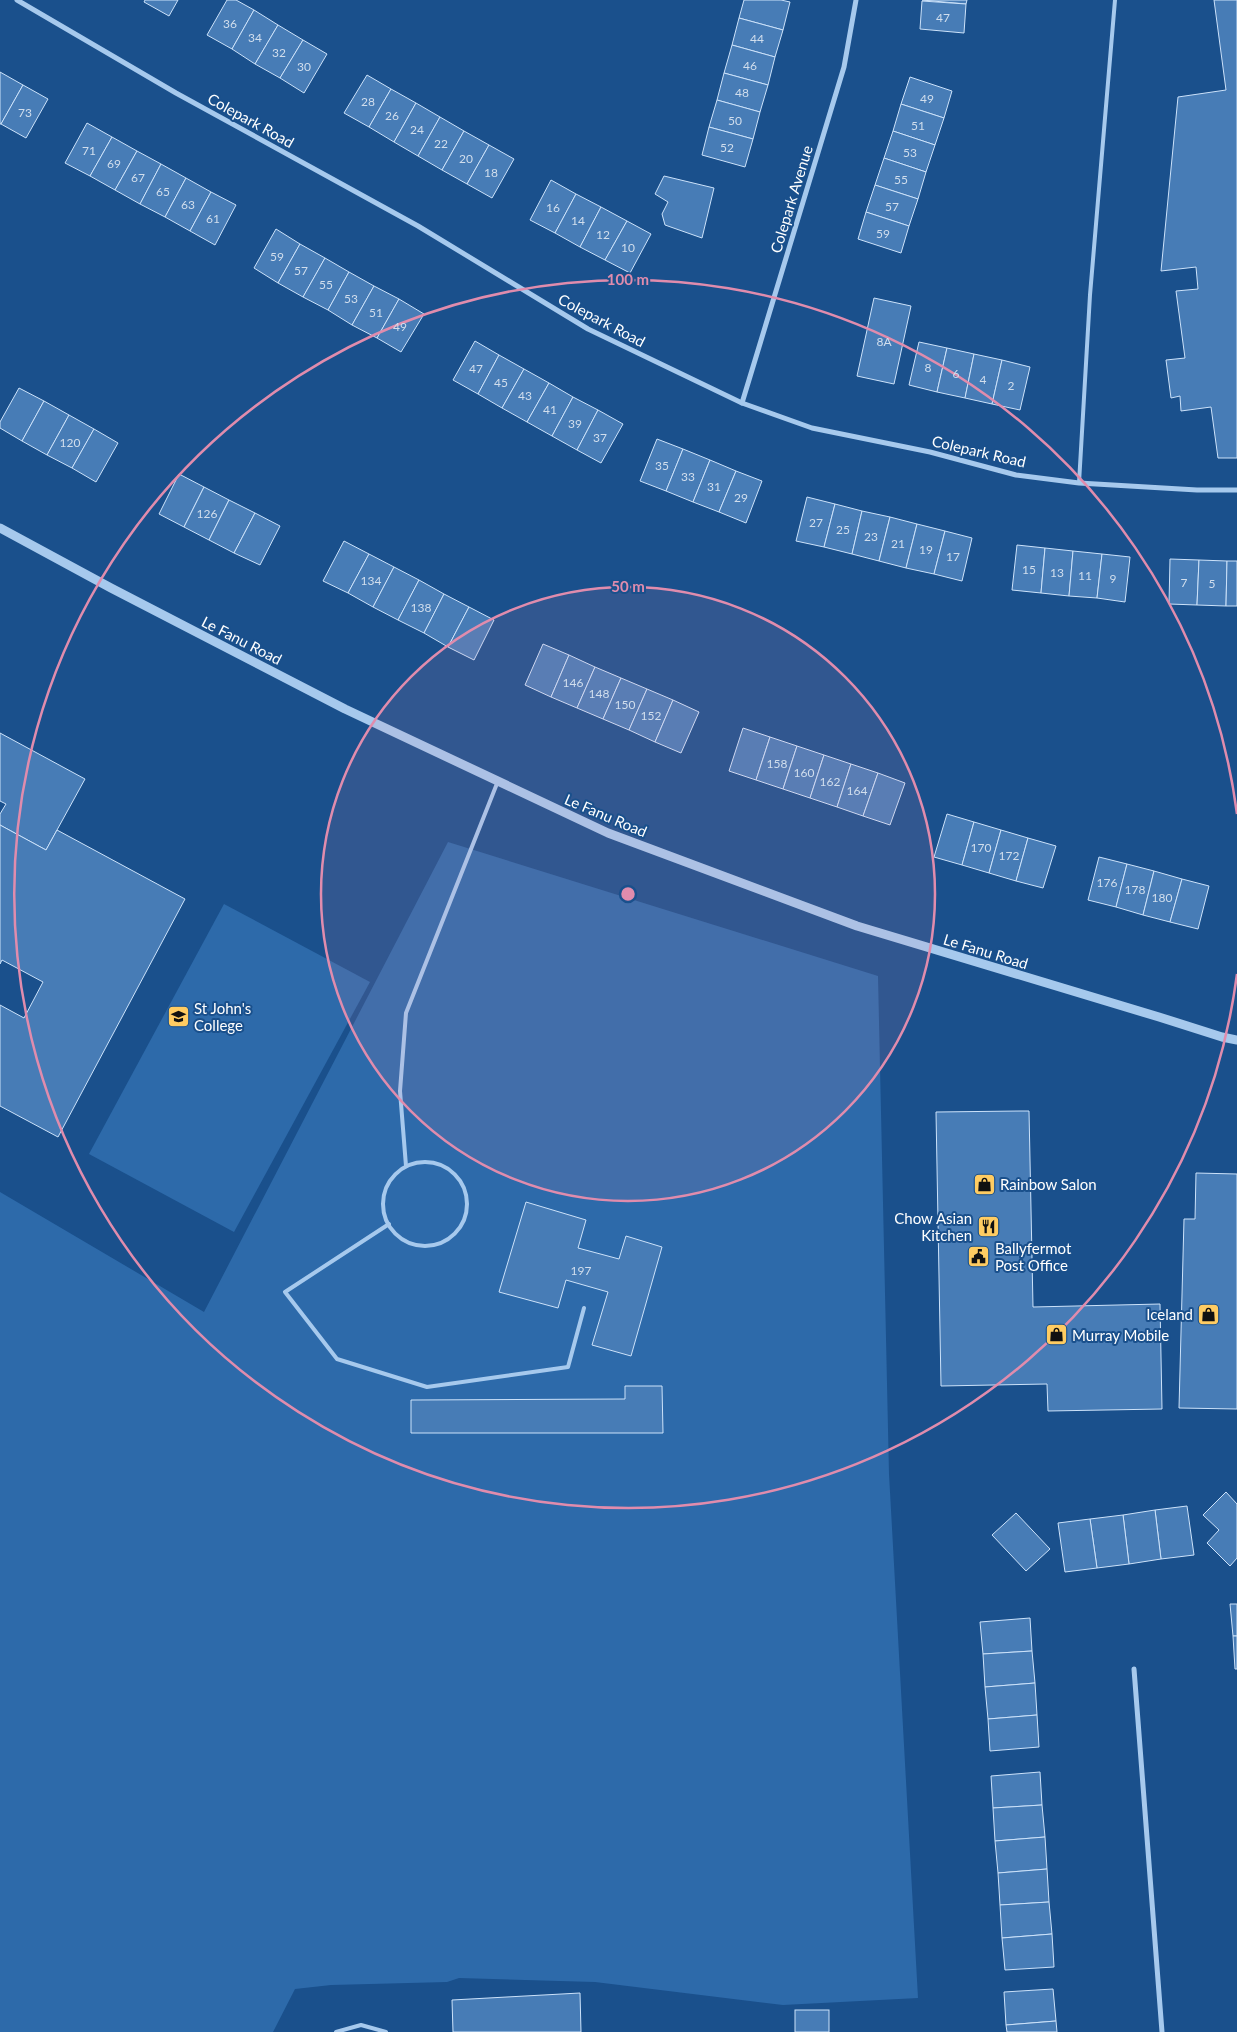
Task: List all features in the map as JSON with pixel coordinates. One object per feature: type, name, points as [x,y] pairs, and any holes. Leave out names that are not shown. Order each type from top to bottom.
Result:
[{"type":"street","name":"Colepark Road","points":[[17,0],[176,94],[418,226],[588,330],[742,403],[812,428],[930,452],[1016,475],[1079,483],[1197,490],[1237,490]]},
{"type":"street","name":"Colepark Avenue","points":[[742,403],[844,68],[856,0]]},
{"type":"street","name":"Le Fanu Road","points":[[0,528],[345,710],[608,833],[857,926],[1237,1040]]},
{"type":"street","points":[[1134,1670],[1162,2032]]},
{"type":"lane","points":[[1079,483],[1090,305],[1114,0]]},
{"type":"lane","points":[[406,1166],[400,1091],[406,1013],[498,781]]},
{"type":"lane","points":[[419,1162],[432,1162],[445,1166],[455,1174],[463,1186],[467,1199],[466,1213],[461,1226],[451,1237],[438,1244],[424,1246],[410,1243],[398,1235],[389,1224],[384,1212],[384,1198],[387,1185],[395,1174],[406,1166],[419,1162]]},
{"type":"lane","points":[[389,1224],[285,1292],[337,1359],[427,1387],[568,1367],[584,1308]]},
{"type":"lane","points":[[336,2032],[361,2025],[386,2032]]},
{"type":"shaded area","points":[[448,842],[878,976],[889,1474],[918,1998],[783,2005],[595,1982],[459,1978],[447,1982],[331,1985],[295,1989],[273,2032],[0,2032],[0,1192],[204,1312]]},
{"type":"shaded area","points":[[224,904],[370,982],[234,1232],[89,1154]]},
{"type":"building","points":[[145,0],[178,0],[169,16],[144,2]]},
{"type":"building","points":[[227,0],[236,0],[254,10],[232,49],[207,35]]},
{"type":"building","points":[[744,0],[781,0],[790,2],[783,30],[739,18]]},
{"type":"building","points":[[922,0],[967,0],[966,4]]},
{"type":"building","points":[[1214,0],[1237,0],[1237,458],[1218,458],[1211,407],[1181,411],[1180,396],[1171,398],[1166,360],[1185,358],[1176,291],[1198,289],[1196,267],[1161,271],[1178,97],[1226,90]]},
{"type":"building","points":[[922,1],[966,4],[964,33],[920,29]]},
{"type":"building","points":[[254,10],[278,25],[255,64],[232,49]]},
{"type":"building","points":[[739,18],[783,30],[775,57],[732,45]]},
{"type":"building","points":[[278,25],[303,40],[280,78],[255,64]]},
{"type":"building","points":[[303,40],[327,54],[304,93],[280,78]]},
{"type":"building","points":[[732,45],[775,57],[768,85],[724,73]]},
{"type":"building","points":[[0,72],[23,85],[1,124],[0,124]]},
{"type":"building","points":[[724,73],[768,85],[760,112],[717,100]]},
{"type":"building","points":[[367,75],[391,89],[369,127],[344,113]]},
{"type":"building","points":[[910,77],[952,91],[944,118],[901,104]]},
{"type":"building","points":[[23,85],[48,99],[26,138],[1,124]]},
{"type":"building","points":[[391,89],[416,103],[394,142],[369,127]]},
{"type":"building","points":[[717,100],[760,112],[753,139],[709,127]]},
{"type":"building","points":[[416,103],[440,117],[418,156],[394,142]]},
{"type":"building","points":[[901,104],[944,118],[935,145],[893,131]]},
{"type":"building","points":[[440,117],[464,131],[442,170],[418,156]]},
{"type":"building","points":[[87,123],[112,137],[90,176],[65,163]]},
{"type":"building","points":[[709,127],[753,139],[745,167],[702,155]]},
{"type":"building","points":[[464,131],[489,145],[467,184],[442,170]]},
{"type":"building","points":[[893,131],[935,145],[926,172],[884,158]]},
{"type":"building","points":[[112,137],[137,151],[115,190],[90,176]]},
{"type":"building","points":[[489,145],[514,159],[492,198],[467,184]]},
{"type":"building","points":[[137,151],[161,164],[140,204],[115,190]]},
{"type":"building","points":[[884,158],[926,172],[918,199],[875,185]]},
{"type":"building","points":[[161,164],[186,178],[165,217],[140,204]]},
{"type":"building","points":[[664,176],[714,188],[702,238],[665,225],[662,214],[668,202],[655,194]]},
{"type":"building","points":[[186,178],[211,192],[190,231],[165,217]]},
{"type":"building","points":[[551,180],[576,194],[555,233],[530,220]]},
{"type":"building","points":[[875,185],[918,199],[909,226],[866,212]]},
{"type":"building","points":[[211,192],[236,205],[215,245],[190,231]]},
{"type":"building","points":[[576,194],[601,207],[580,247],[555,233]]},
{"type":"building","points":[[601,207],[627,221],[605,260],[580,247]]},
{"type":"building","points":[[866,212],[909,226],[901,253],[858,239]]},
{"type":"building","points":[[627,221],[651,234],[630,273],[605,260]]},
{"type":"building","points":[[276,229],[300,244],[278,283],[254,268]]},
{"type":"building","points":[[300,244],[325,258],[303,297],[278,283]]},
{"type":"building","points":[[325,258],[349,272],[328,310],[303,297]]},
{"type":"building","points":[[349,272],[374,286],[352,325],[328,310]]},
{"type":"building","points":[[374,286],[399,299],[377,338],[352,325]]},
{"type":"building","points":[[874,298],[911,306],[894,384],[857,376]]},
{"type":"building","points":[[399,299],[424,314],[401,352],[377,338]]},
{"type":"building","points":[[475,341],[499,355],[478,394],[453,380]]},
{"type":"building","points":[[919,342],[947,348],[937,392],[909,385]]},
{"type":"building","points":[[947,348],[974,354],[965,398],[937,392]]},
{"type":"building","points":[[974,354],[1002,360],[992,404],[965,398]]},
{"type":"building","points":[[499,355],[524,369],[502,408],[478,394]]},
{"type":"building","points":[[1002,360],[1030,367],[1020,410],[992,404]]},
{"type":"building","points":[[524,369],[549,383],[527,422],[502,408]]},
{"type":"building","points":[[549,383],[573,397],[552,436],[527,422]]},
{"type":"building","points":[[19,388],[44,401],[22,441],[0,428],[0,422]]},
{"type":"building","points":[[573,397],[598,410],[577,450],[552,436]]},
{"type":"building","points":[[44,401],[69,415],[47,455],[22,441]]},
{"type":"building","points":[[598,410],[623,424],[601,463],[577,450]]},
{"type":"building","points":[[69,415],[94,429],[72,468],[47,455]]},
{"type":"building","points":[[94,429],[118,443],[96,482],[72,468]]},
{"type":"building","points":[[657,439],[683,449],[666,491],[640,481]]},
{"type":"building","points":[[683,449],[710,460],[693,502],[666,491]]},
{"type":"building","points":[[710,460],[736,471],[719,512],[693,502]]},
{"type":"building","points":[[736,471],[762,481],[746,523],[719,512]]},
{"type":"building","points":[[179,474],[204,487],[184,527],[159,514]]},
{"type":"building","points":[[204,487],[229,500],[209,540],[184,527]]},
{"type":"building","points":[[807,497],[835,504],[824,547],[796,541]]},
{"type":"building","points":[[229,500],[255,513],[234,553],[209,540]]},
{"type":"building","points":[[835,504],[862,511],[852,554],[824,547]]},
{"type":"building","points":[[862,511],[890,517],[879,561],[852,554]]},
{"type":"building","points":[[255,513],[280,526],[260,565],[234,553]]},
{"type":"building","points":[[890,517],[917,524],[906,568],[879,561]]},
{"type":"building","points":[[917,524],[945,531],[934,574],[906,568]]},
{"type":"building","points":[[945,531],[972,538],[962,581],[934,574]]},
{"type":"building","points":[[344,541],[369,554],[348,593],[323,581]]},
{"type":"building","points":[[1017,545],[1045,548],[1041,593],[1012,590]]},
{"type":"building","points":[[1045,548],[1073,551],[1069,596],[1041,593]]},
{"type":"building","points":[[1073,551],[1102,554],[1097,598],[1069,596]]},
{"type":"building","points":[[369,554],[394,567],[373,607],[348,593]]},
{"type":"building","points":[[1102,554],[1130,557],[1125,602],[1097,598]]},
{"type":"building","points":[[1170,559],[1199,560],[1197,605],[1169,604]]},
{"type":"building","points":[[1199,560],[1227,561],[1226,606],[1197,605]]},
{"type":"building","points":[[1227,561],[1237,561],[1237,606],[1226,606]]},
{"type":"building","points":[[394,567],[419,580],[398,620],[373,607]]},
{"type":"building","points":[[419,580],[444,594],[424,633],[398,620]]},
{"type":"building","points":[[444,594],[469,607],[448,647],[424,633]]},
{"type":"building","points":[[469,607],[494,620],[474,660],[448,647]]},
{"type":"building","points":[[543,644],[569,655],[551,697],[525,685]]},
{"type":"building","points":[[569,655],[595,667],[577,708],[551,697]]},
{"type":"building","points":[[595,667],[621,678],[603,719],[577,708]]},
{"type":"building","points":[[621,678],[647,689],[629,730],[603,719]]},
{"type":"building","points":[[647,689],[673,700],[655,742],[629,730]]},
{"type":"building","points":[[673,700],[699,712],[681,753],[655,742]]},
{"type":"building","points":[[743,728],[770,737],[756,780],[729,771]]},
{"type":"building","points":[[0,733],[85,779],[46,850],[0,825],[0,814],[6,804],[0,801]]},
{"type":"building","points":[[770,737],[797,746],[783,789],[756,780]]},
{"type":"building","points":[[797,746],[824,755],[810,798],[783,789]]},
{"type":"building","points":[[824,755],[851,764],[837,807],[810,798]]},
{"type":"building","points":[[851,764],[878,773],[863,816],[837,807]]},
{"type":"building","points":[[878,773],[905,783],[890,825],[863,816]]},
{"type":"building","points":[[947,814],[974,822],[962,865],[934,857]]},
{"type":"building","points":[[974,822],[1001,830],[989,873],[962,865]]},
{"type":"building","points":[[0,825],[46,850],[57,830],[185,899],[58,1137],[0,1106],[0,1005],[24,1018],[43,982],[2,960],[0,964]]},
{"type":"building","points":[[1001,830],[1028,838],[1016,881],[989,873]]},
{"type":"building","points":[[1028,838],[1056,846],[1043,888],[1016,881]]},
{"type":"building","points":[[1099,857],[1127,864],[1116,907],[1088,900]]},
{"type":"building","points":[[1127,864],[1154,871],[1143,915],[1116,907]]},
{"type":"building","points":[[1154,871],[1182,879],[1170,922],[1143,915]]},
{"type":"building","points":[[1182,879],[1209,886],[1198,929],[1170,922]]},
{"type":"building","points":[[1029,1111],[1033,1307],[1160,1304],[1162,1409],[1048,1411],[1047,1384],[941,1386],[936,1112]]},
{"type":"building","name":"Iceland","points":[[1196,1173],[1237,1174],[1237,1409],[1179,1408],[1184,1219],[1195,1219]]},
{"type":"building","points":[[526,1202],[586,1220],[578,1248],[619,1259],[626,1236],[662,1247],[631,1356],[592,1345],[608,1292],[566,1280],[558,1308],[499,1292]]},
{"type":"building","points":[[625,1386],[662,1386],[663,1433],[411,1433],[411,1400],[625,1399]]},
{"type":"building","points":[[1226,1492],[1237,1504],[1237,1558],[1230,1566],[1207,1543],[1219,1530],[1203,1515]]},
{"type":"building","points":[[1187,1506],[1194,1555],[1161,1559],[1155,1510]]},
{"type":"building","points":[[1155,1510],[1161,1559],[1129,1564],[1123,1515]]},
{"type":"building","points":[[1016,1513],[1050,1549],[1026,1571],[992,1535]]},
{"type":"building","points":[[1123,1515],[1129,1564],[1097,1568],[1090,1519]]},
{"type":"building","points":[[1090,1519],[1097,1568],[1065,1572],[1058,1523]]},
{"type":"building","points":[[1230,1604],[1237,1604],[1237,1636],[1233,1636]]},
{"type":"building","points":[[1030,1618],[1032,1651],[983,1654],[980,1622]]},
{"type":"building","points":[[1233,1636],[1237,1636],[1237,1669],[1235,1669]]},
{"type":"building","points":[[1032,1651],[1035,1683],[985,1687],[983,1654]]},
{"type":"building","points":[[1035,1683],[1037,1715],[988,1719],[985,1687]]},
{"type":"building","points":[[1037,1715],[1039,1747],[990,1751],[988,1719]]},
{"type":"building","points":[[1040,1772],[1042,1805],[993,1808],[991,1776]]},
{"type":"building","points":[[1042,1805],[1045,1837],[995,1841],[993,1808]]},
{"type":"building","points":[[1045,1837],[1047,1869],[998,1873],[995,1841]]},
{"type":"building","points":[[1047,1869],[1049,1902],[1000,1905],[998,1873]]},
{"type":"building","points":[[1049,1902],[1052,1934],[1002,1938],[1000,1905]]},
{"type":"building","points":[[1052,1934],[1054,1967],[1005,1970],[1002,1938]]},
{"type":"building","points":[[1053,1989],[1056,2021],[1006,2025],[1004,1992]]},
{"type":"building","points":[[580,1993],[581,2032],[453,2032],[452,2000]]},
{"type":"building","points":[[795,2010],[829,2010],[829,2032],[795,2032]]},
{"type":"building","points":[[1056,2021],[1057,2032],[1007,2032],[1006,2025]]},
{"type":"place","name":"St John's College","points":[[178,1017]]},
{"type":"place","name":"Rainbow Salon","points":[[984,1184]]},
{"type":"place","name":"Chow Asian Kitchen","points":[[988,1227]]},
{"type":"place","name":"Ballyfermot Post Office","points":[[979,1257]]},
{"type":"place","name":"Iceland","points":[[1209,1314]]},
{"type":"place","name":"Murray Mobile","points":[[1056,1335]]}]
